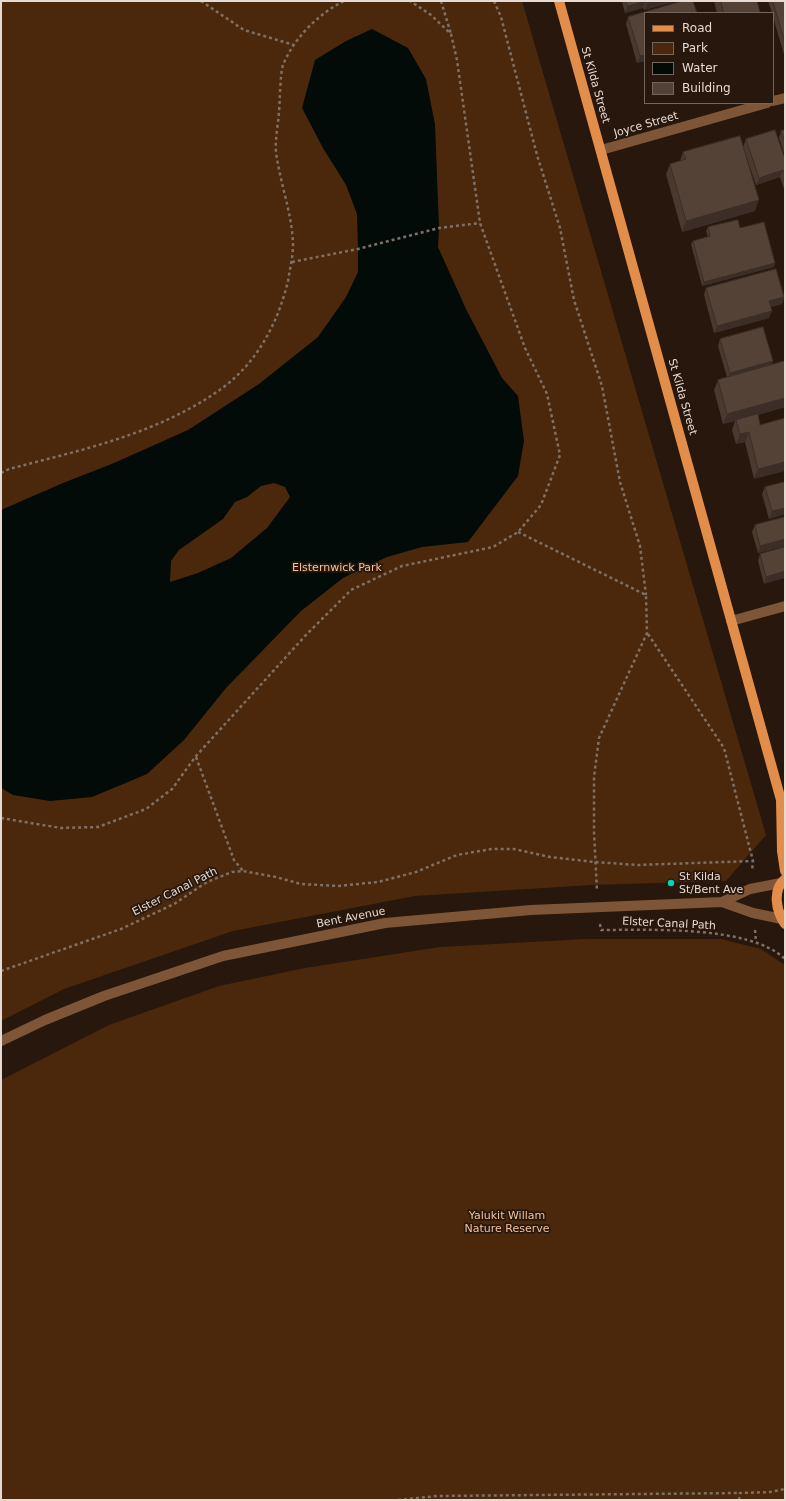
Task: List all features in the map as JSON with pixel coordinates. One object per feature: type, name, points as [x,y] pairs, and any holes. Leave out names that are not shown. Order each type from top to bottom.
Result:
[{"type":"main road","name":"St Kilda Street","points":[[559,1],[783,804],[782,850],[785,871]]},
{"type":"main road","points":[[783,881],[777,892],[777,902],[783,921]]},
{"type":"street","points":[[774,101],[785,98]]},
{"type":"street","name":"Joyce Street","points":[[601,150],[763,104]]},
{"type":"street","points":[[732,621],[785,606]]},
{"type":"street","name":"Bent Avenue","points":[[722,902],[750,889],[783,881]]},
{"type":"street","name":"Bent Avenue","points":[[1,1041],[45,1020],[104,996],[223,956],[385,923],[531,910],[722,902],[753,913],[783,921]]},
{"type":"path","points":[[201,1],[244,30],[294,45]]},
{"type":"path","points":[[1,473],[9,469],[131,436],[174,416],[221,389],[256,355],[271,330],[279,312],[292,262],[293,244],[290,221],[276,150],[282,66],[294,45],[308,27],[330,8],[344,1]]},
{"type":"path","points":[[410,1],[431,15],[451,34]]},
{"type":"path","points":[[1,818],[61,828],[98,827],[146,809],[172,789],[196,756],[305,636],[351,590],[402,566],[493,547],[518,532],[541,505],[560,455],[547,394],[525,348],[480,223],[457,60],[441,1]]},
{"type":"path","points":[[494,1],[501,16],[537,155],[560,228],[574,300],[602,386],[620,482],[640,546],[646,595],[647,633],[599,738],[594,777],[595,862]]},
{"type":"path","points":[[292,262],[358,249],[439,228],[480,223]]},
{"type":"path","points":[[518,532],[646,595]]},
{"type":"path","points":[[647,633],[724,748],[753,861],[750,889]]},
{"type":"path","points":[[196,756],[234,860],[243,871]]},
{"type":"path","name":"Elster Canal Path","points":[[1,971],[121,929],[174,904],[207,882],[232,872],[243,871],[276,877],[301,884],[338,886],[378,882],[416,872],[457,855],[492,849],[514,849],[550,857],[637,865],[753,861]]},
{"type":"path","points":[[753,913],[756,942]]},
{"type":"path","name":"Elster Canal Path","points":[[600,924],[601,930],[690,931],[733,937],[756,942],[771,949],[785,959]]},
{"type":"path","points":[[398,1500],[437,1496],[740,1493],[770,1492],[785,1489]]},
{"type":"path","points":[[739,1500],[740,1493]]},
{"type":"green space","name":"Elsternwick Park","points":[[1,1],[522,1],[766,835],[726,881],[592,885],[415,896],[233,931],[64,989],[1,1021]]},
{"type":"green space","name":"Yalukit Willam Nature Reserve","points":[[585,939],[721,939],[761,949],[785,965],[785,1500],[1,1500],[1,1080],[109,1025],[219,986],[305,968],[440,947]]},
{"type":"water","points":[[372,29],[408,48],[426,79],[435,124],[439,228],[438,247],[466,309],[502,378],[518,396],[524,441],[518,476],[468,542],[422,547],[387,557],[343,578],[301,611],[226,688],[184,740],[147,774],[92,797],[50,801],[13,795],[1,788],[1,510],[114,463],[188,430],[259,384],[318,337],[346,297],[358,272],[357,214],[346,185],[323,148],[302,108],[315,60],[346,41]],"holes":[[[274,483],[285,487],[290,497],[267,528],[231,558],[198,573],[170,582],[171,561],[179,550],[223,519],[235,502],[247,497],[261,486]]]},
{"type":"building","points":[[626,1],[645,1],[628,6]]},
{"type":"building","points":[[682,1],[693,1],[697,12],[645,12]]},
{"type":"building","points":[[721,1],[757,1],[760,12],[724,12]]},
{"type":"building","points":[[773,1],[785,1],[785,42]]},
{"type":"building","points":[[644,12],[644,55],[640,56],[628,17]]},
{"type":"building","points":[[775,130],[785,159],[785,177],[783,170],[759,178],[746,139]]},
{"type":"building","points":[[785,130],[785,141],[781,131]]},
{"type":"building","points":[[740,136],[759,200],[686,221],[670,164],[686,159],[683,152]]},
{"type":"building","points":[[738,220],[740,228],[764,222],[775,263],[704,282],[693,241],[710,236],[708,227]]},
{"type":"building","points":[[776,269],[784,297],[769,301],[772,311],[717,326],[706,288]]},
{"type":"building","points":[[763,327],[773,361],[730,373],[720,339]]},
{"type":"building","points":[[785,361],[785,398],[727,414],[718,380]]},
{"type":"building","points":[[758,414],[760,425],[785,418],[785,462],[758,469],[749,432],[740,434],[736,420]]},
{"type":"building","points":[[785,482],[785,508],[772,511],[765,487]]},
{"type":"building","points":[[785,517],[785,539],[760,546],[755,525]]},
{"type":"building","points":[[785,547],[785,571],[766,577],[760,554]]},
{"type":"place","name":"St Kilda St/Bent Ave","points":[[671,883]]}]
